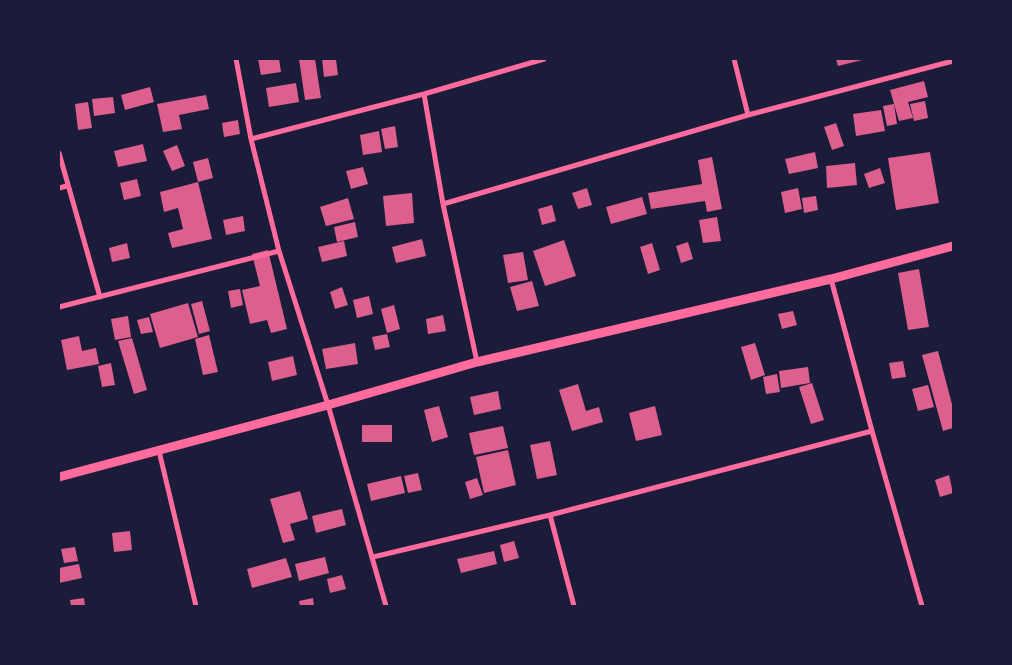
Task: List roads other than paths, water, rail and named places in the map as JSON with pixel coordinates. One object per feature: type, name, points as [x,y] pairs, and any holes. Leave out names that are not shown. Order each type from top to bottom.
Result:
[{"type":"street","points":[[236,59],[251,139],[279,252],[328,405],[386,606]]},
{"type":"street","points":[[251,139],[424,94],[544,59]]},
{"type":"street","points":[[734,59],[748,115]]},
{"type":"street","points":[[443,204],[748,115],[953,61]]},
{"type":"street","points":[[424,94],[443,204],[478,362]]},
{"type":"street","points":[[59,154],[100,297]]},
{"type":"street","points":[[59,188],[67,186]]},
{"type":"street","points":[[59,476],[328,405],[478,362],[831,279],[953,246]]},
{"type":"street","points":[[59,307],[279,252]]},
{"type":"street","points":[[831,279],[872,432],[922,606]]},
{"type":"street","points":[[373,557],[550,515],[872,432]]},
{"type":"street","points":[[159,450],[196,606]]},
{"type":"street","points":[[550,515],[574,606]]}]
